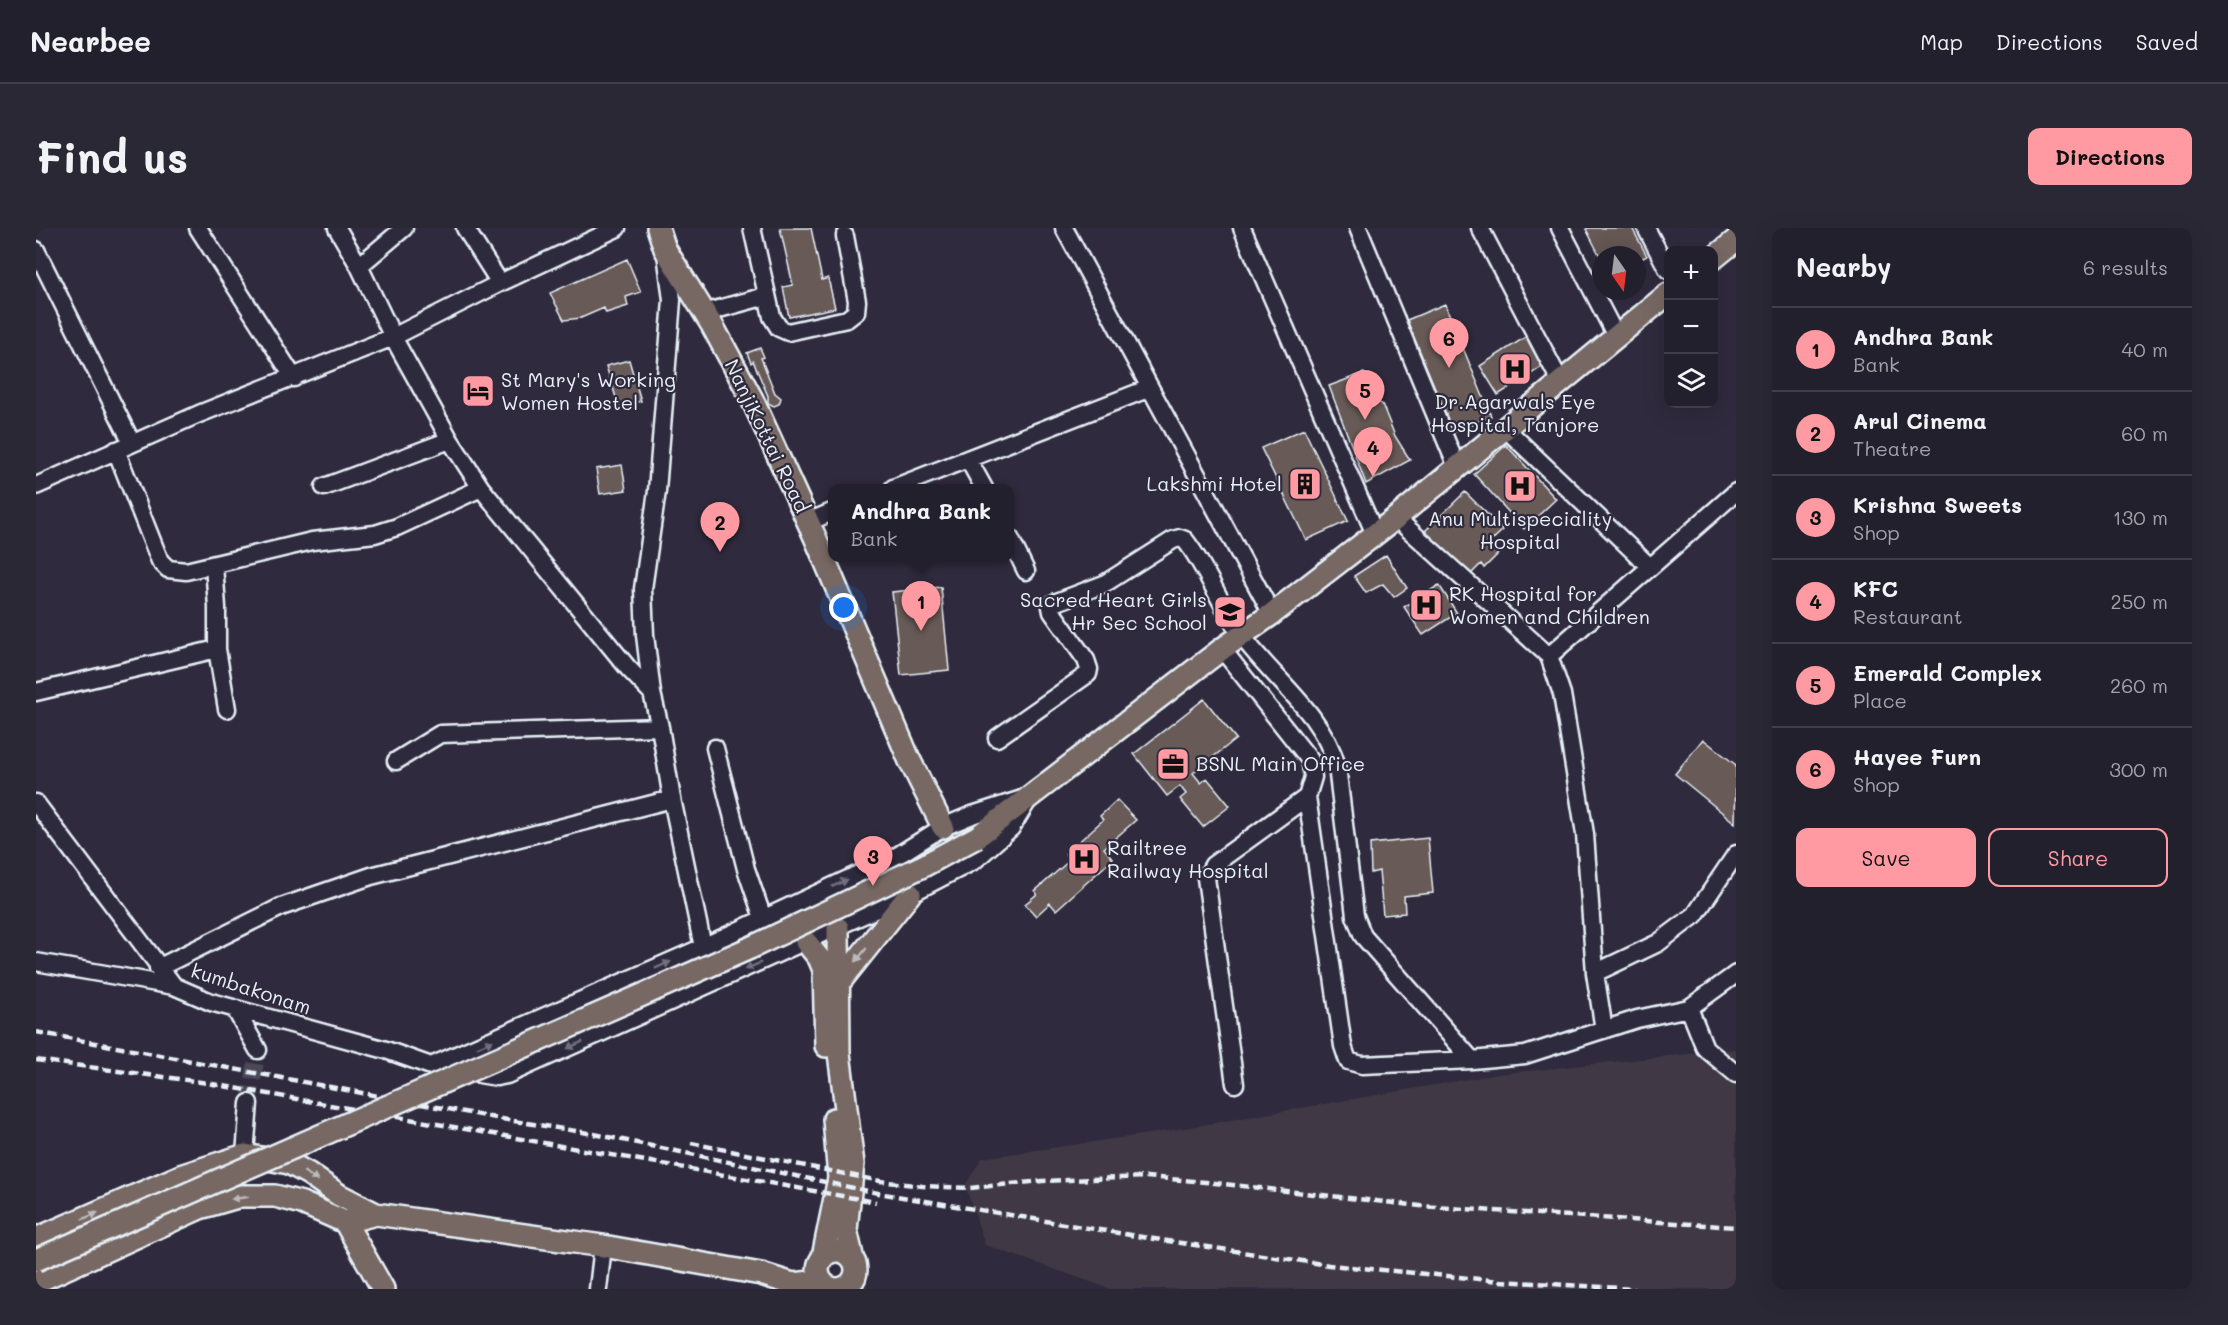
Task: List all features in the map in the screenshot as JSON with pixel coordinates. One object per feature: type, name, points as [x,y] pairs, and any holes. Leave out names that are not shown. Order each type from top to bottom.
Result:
[{"type":"main road","name":"NanjiKottai Road","points":[[658,228],[665,249],[752,399],[808,522],[909,759],[943,827]]},
{"type":"main road","points":[[1718,254],[1736,240]]},
{"type":"main road","points":[[36,1260],[750,948],[923,866],[976,837],[1222,649],[1272,615],[1396,518],[1664,297]]},
{"type":"main road","points":[[839,983],[910,894]]},
{"type":"main road","points":[[36,1239],[183,1175],[245,1155],[289,1163],[339,1195],[376,1214],[603,1246],[761,1274],[793,1284],[831,1280],[850,1284],[854,1277],[854,1264],[846,1230],[853,1164],[839,1053],[838,928]]},
{"type":"main road","points":[[806,942],[819,958],[824,970],[824,1028],[839,1178],[831,1280]]},
{"type":"main road","points":[[36,1282],[200,1208],[241,1197],[275,1196],[302,1203],[345,1222],[383,1289]]},
{"type":"main road","points":[[345,1222],[376,1214]]},
{"type":"main road","points":[[831,1280],[830,1252],[838,1251],[846,1253],[867,1289]]},
{"type":"street","points":[[198,228],[294,378]]},
{"type":"street","points":[[337,228],[359,266],[393,337],[450,440],[481,488],[628,668],[652,693]]},
{"type":"street","points":[[359,266],[404,228]]},
{"type":"street","points":[[465,228],[500,283]]},
{"type":"street","points":[[39,480],[393,337],[617,228]]},
{"type":"street","points":[[752,228],[772,317],[779,328],[784,331],[841,321],[852,316],[858,308],[845,236]]},
{"type":"street","points":[[1064,228],[1272,615]]},
{"type":"street","points":[[1242,228],[1375,534]]},
{"type":"street","points":[[1358,228],[1457,467]]},
{"type":"street","points":[[1480,228],[1561,383]]},
{"type":"street","points":[[1560,228],[1617,338]]},
{"type":"street","points":[[1646,228],[1664,262]]},
{"type":"street","points":[[665,249],[672,300],[657,491],[643,589],[645,635],[652,693],[703,947],[719,981]]},
{"type":"street","points":[[36,250],[132,443]]},
{"type":"street","points":[[704,313],[766,296]]},
{"type":"street","points":[[905,484],[1150,387]]},
{"type":"street","points":[[1505,428],[1650,567]]},
{"type":"street","points":[[324,487],[450,440]]},
{"type":"street","points":[[116,450],[160,561],[168,569],[186,571],[312,541],[375,534],[397,527],[481,488]]},
{"type":"street","points":[[968,459],[981,484]]},
{"type":"street","points":[[1549,656],[1736,492]]},
{"type":"street","points":[[808,522],[828,514]]},
{"type":"street","points":[[1396,518],[1549,656],[1562,694],[1585,834],[1595,973],[1604,1030]]},
{"type":"street","points":[[997,738],[1088,674],[1089,665],[1052,612],[1051,607],[1054,603],[1104,584],[1173,540],[1180,538],[1189,546],[1242,636],[1321,727],[1332,747],[1337,766],[1355,916],[1363,936],[1472,1060]]},
{"type":"street","points":[[1014,546],[1026,571]]},
{"type":"street","points":[[214,565],[217,649],[227,709]]},
{"type":"street","points":[[36,692],[217,649]]},
{"type":"street","points":[[1222,649],[1310,760],[1313,777],[1307,796],[1343,1046],[1348,1061],[1362,1065],[1472,1060],[1525,1054],[1637,1018],[1689,1008],[1736,974]]},
{"type":"street","points":[[396,760],[440,734],[660,726]]},
{"type":"street","points":[[715,748],[746,869],[763,918]]},
{"type":"street","points":[[431,1066],[703,947],[897,856],[943,827],[1031,796]]},
{"type":"street","name":"kumbakonam","points":[[36,803],[158,968],[174,986],[211,1002],[387,1050],[431,1066],[497,1077],[507,1075],[838,928],[974,861],[1011,828],[1031,796]]},
{"type":"street","points":[[1235,1084],[1206,878],[1213,865],[1307,796]]},
{"type":"street","points":[[158,968],[281,907],[371,876],[672,799]]},
{"type":"street","points":[[1595,973],[1658,943],[1695,915],[1736,855]]},
{"type":"street","points":[[36,962],[174,986]]},
{"type":"street","points":[[1689,1008],[1705,1048],[1736,1074]]},
{"type":"street","points":[[235,1009],[258,1050]]},
{"type":"street","points":[[245,1155],[249,1103]]},
{"type":"street","points":[[598,1289],[603,1246]]},
{"type":"shaded area","points":[[1736,1049],[1736,1289],[1111,1289],[985,1245],[965,1185],[982,1158],[1155,1133],[1498,1074]]},
{"type":"building","points":[[780,228],[811,228],[822,280],[828,278],[835,308],[789,317],[783,287],[793,285]]},
{"type":"building","points":[[1632,228],[1642,246],[1595,246],[1586,229]]},
{"type":"building","points":[[627,259],[641,292],[626,297],[628,306],[606,313],[604,308],[581,318],[564,320],[550,293]]},
{"type":"building","points":[[1445,304],[1491,416],[1453,432],[1407,320]]},
{"type":"building","points":[[1527,336],[1545,365],[1498,395],[1480,366]]},
{"type":"building","points":[[760,348],[764,357],[761,358],[775,393],[781,398],[779,404],[774,406],[768,403],[768,396],[753,361],[751,363],[747,353]]},
{"type":"building","points":[[629,360],[641,401],[619,407],[606,366]]},
{"type":"building","points":[[1364,373],[1371,400],[1382,404],[1395,436],[1410,460],[1366,484],[1329,386]]},
{"type":"building","name":"Lakshmi Hotel","points":[[1304,429],[1348,521],[1306,540],[1261,448]]},
{"type":"building","points":[[1506,445],[1556,499],[1524,529],[1474,474]]},
{"type":"building","points":[[622,465],[626,490],[600,494],[596,469]]},
{"type":"building","points":[[1465,492],[1503,530],[1488,544],[1498,554],[1484,568],[1481,564],[1469,576],[1424,532]]},
{"type":"building","points":[[1386,555],[1407,588],[1394,597],[1383,584],[1366,593],[1354,576]]},
{"type":"building","points":[[1439,585],[1457,613],[1423,635],[1404,607]]},
{"type":"building","points":[[941,587],[949,670],[901,675],[892,592]]},
{"type":"building","name":"BSNL Main Office","points":[[1204,699],[1236,739],[1193,773],[1201,783],[1207,778],[1230,806],[1203,827],[1180,799],[1186,794],[1180,786],[1167,796],[1134,754]]},
{"type":"building","points":[[1703,739],[1736,765],[1735,823],[1675,774]]},
{"type":"building","points":[[1117,800],[1136,820],[1104,848],[1113,859],[1056,910],[1050,903],[1036,916],[1025,904],[1037,894],[1035,891],[1070,860],[1065,854],[1103,820],[1100,816]]},
{"type":"building","points":[[1428,838],[1433,893],[1404,896],[1405,913],[1383,915],[1379,871],[1371,873],[1370,844]]},
{"type":"tunnel","points":[[249,1103],[258,1050]]},
{"type":"railway","points":[[36,1032],[496,1118],[594,1134],[878,1193],[1148,1238],[1329,1265],[1501,1281],[1635,1289]]},
{"type":"railway","points":[[36,1060],[201,1082],[876,1202]]},
{"type":"railway","points":[[691,1143],[880,1181],[922,1186],[970,1188],[1042,1181],[1147,1177],[1420,1206],[1736,1227]]},
{"type":"place","name":"Hayee Furn","points":[[1449,368]]},
{"type":"place","name":"Dr.Agarwals Eye Hospital, Tanjore","points":[[1515,369]]},
{"type":"place","name":"St Mary's Working Women Hostel","points":[[478,391]]},
{"type":"place","name":"Emerald Complex","points":[[1365,420]]},
{"type":"place","name":"KFC","points":[[1373,477]]},
{"type":"place","name":"Lakshmi Hotel","points":[[1305,484]]},
{"type":"place","name":"Anu Multispeciality Hospital","points":[[1520,486]]},
{"type":"place","name":"Arul Cinema","points":[[720,552]]},
{"type":"place","name":"RK Hospital for Women and Children","points":[[1426,605]]},
{"type":"place","name":"Sacred Heart Girls Hr Sec School","points":[[1230,612]]},
{"type":"place","name":"Andhra Bank","points":[[921,631]]},
{"type":"place","name":"BSNL Main Office","points":[[1173,764]]},
{"type":"place","name":"Railtree Railway Hospital","points":[[1084,859]]},
{"type":"place","name":"Krishna Sweets","points":[[873,886]]}]
